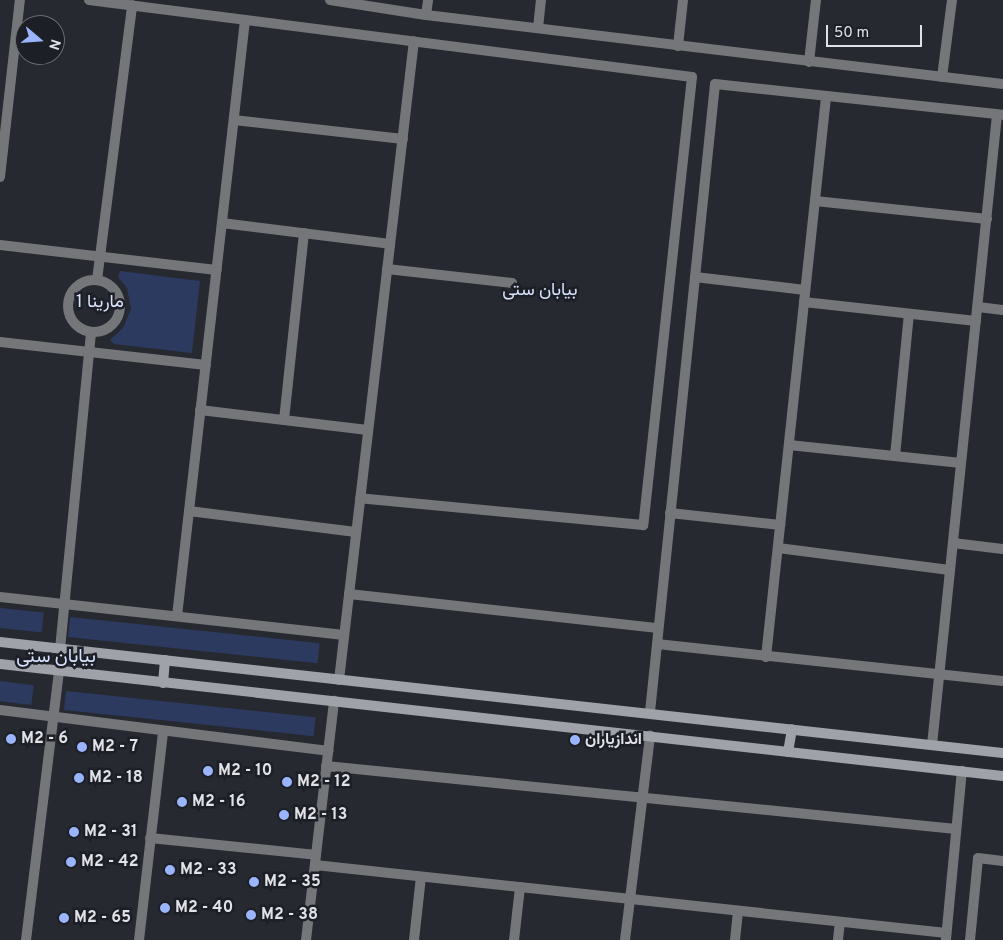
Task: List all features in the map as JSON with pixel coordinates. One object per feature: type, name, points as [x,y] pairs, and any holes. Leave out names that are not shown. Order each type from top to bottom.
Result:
[{"type":"street","points":[[0,177],[5,94],[20,0]]},
{"type":"street","points":[[89,0],[692,77],[643,525],[360,498]]},
{"type":"street","points":[[330,0],[678,46],[1003,84]]},
{"type":"street","points":[[426,14],[428,0]]},
{"type":"street","points":[[538,28],[541,0]]},
{"type":"street","points":[[678,46],[683,0]]},
{"type":"street","points":[[809,62],[816,0]]},
{"type":"street","points":[[942,77],[952,0]]},
{"type":"street","points":[[97,280],[132,6]]},
{"type":"street","points":[[177,616],[245,20]]},
{"type":"street","points":[[339,680],[414,41]]},
{"type":"street","points":[[650,712],[715,84],[1000,115],[987,219],[932,745]]},
{"type":"street","points":[[766,657],[826,97]]},
{"type":"street","points":[[234,120],[403,138]]},
{"type":"street","points":[[815,201],[987,219]]},
{"type":"street","points":[[222,223],[390,244]]},
{"type":"street","points":[[284,420],[304,233]]},
{"type":"street","points":[[0,245],[216,270]]},
{"type":"street","points":[[387,269],[512,283]]},
{"type":"street","points":[[695,277],[806,290]]},
{"type":"street","points":[[97,280],[114,289],[120,306],[119,314],[108,328],[91,332],[76,326],[67,311],[67,303],[74,287],[81,282],[97,280]]},
{"type":"street","points":[[804,302],[976,321]]},
{"type":"street","points":[[978,307],[1003,310]]},
{"type":"street","points":[[895,456],[909,314]]},
{"type":"street","points":[[60,649],[91,332]]},
{"type":"street","points":[[0,342],[206,365]]},
{"type":"street","points":[[200,410],[368,430]]},
{"type":"street","points":[[789,445],[962,463]]},
{"type":"street","points":[[189,511],[356,532]]},
{"type":"street","points":[[670,513],[780,524]]},
{"type":"street","points":[[953,543],[1003,548]]},
{"type":"street","points":[[778,548],[950,570]]},
{"type":"street","points":[[349,594],[658,628]]},
{"type":"street","points":[[0,596],[344,635]]},
{"type":"street","points":[[0,642],[650,712],[1003,753]]},
{"type":"street","points":[[657,644],[1003,681]]},
{"type":"street","points":[[163,682],[165,660]]},
{"type":"street","points":[[0,664],[1003,776]]},
{"type":"street","points":[[26,940],[59,671]]},
{"type":"street","points":[[306,940],[334,701]]},
{"type":"street","points":[[0,710],[328,751]]},
{"type":"street","points":[[788,752],[792,729]]},
{"type":"street","points":[[138,940],[163,731]]},
{"type":"street","points":[[625,940],[650,736]]},
{"type":"street","points":[[326,766],[956,829]]},
{"type":"street","points":[[150,838],[316,860],[421,877],[840,922],[946,937],[962,771]]},
{"type":"street","points":[[970,940],[978,858],[1003,861]]},
{"type":"street","points":[[414,940],[421,877]]},
{"type":"street","points":[[514,940],[520,887]]},
{"type":"street","points":[[735,940],[738,911]]},
{"type":"street","points":[[838,940],[840,922]]},
{"type":"shaded area","points":[[120,271],[200,281],[192,353],[114,344],[110,340],[123,328],[131,309],[127,288],[118,277]]},
{"type":"shaded area","points":[[0,608],[44,613],[42,632],[0,628]]},
{"type":"shaded area","points":[[70,617],[320,643],[318,663],[68,637]]},
{"type":"shaded area","points":[[0,681],[34,685],[31,705],[0,701]]},
{"type":"shaded area","points":[[66,691],[316,717],[314,736],[64,710]]},
{"type":"place","name":"M2 - 6","points":[[11,739]]},
{"type":"place","name":"اندازياران","points":[[575,740]]},
{"type":"place","name":"M2 - 7","points":[[82,747]]},
{"type":"place","name":"M2 - 10","points":[[208,771]]},
{"type":"place","name":"M2 - 18","points":[[79,778]]},
{"type":"place","name":"M2 - 12","points":[[287,782]]},
{"type":"place","name":"M2 - 16","points":[[182,802]]},
{"type":"place","name":"M2 - 13","points":[[284,815]]},
{"type":"place","name":"M2 - 31","points":[[74,832]]},
{"type":"place","name":"M2 - 42","points":[[71,862]]},
{"type":"place","name":"M2 - 33","points":[[170,870]]},
{"type":"place","name":"M2 - 35","points":[[254,882]]},
{"type":"place","name":"M2 - 40","points":[[165,908]]},
{"type":"place","name":"M2 - 38","points":[[251,915]]},
{"type":"place","name":"M2 - 65","points":[[64,918]]},
{"type":"district","name":"بیابان ستی","points":[[540,291]]},
{"type":"district","name":"مارینا 1","points":[[100,303]]},
{"type":"district","name":"بیابان ستی","points":[[56,658]]}]
